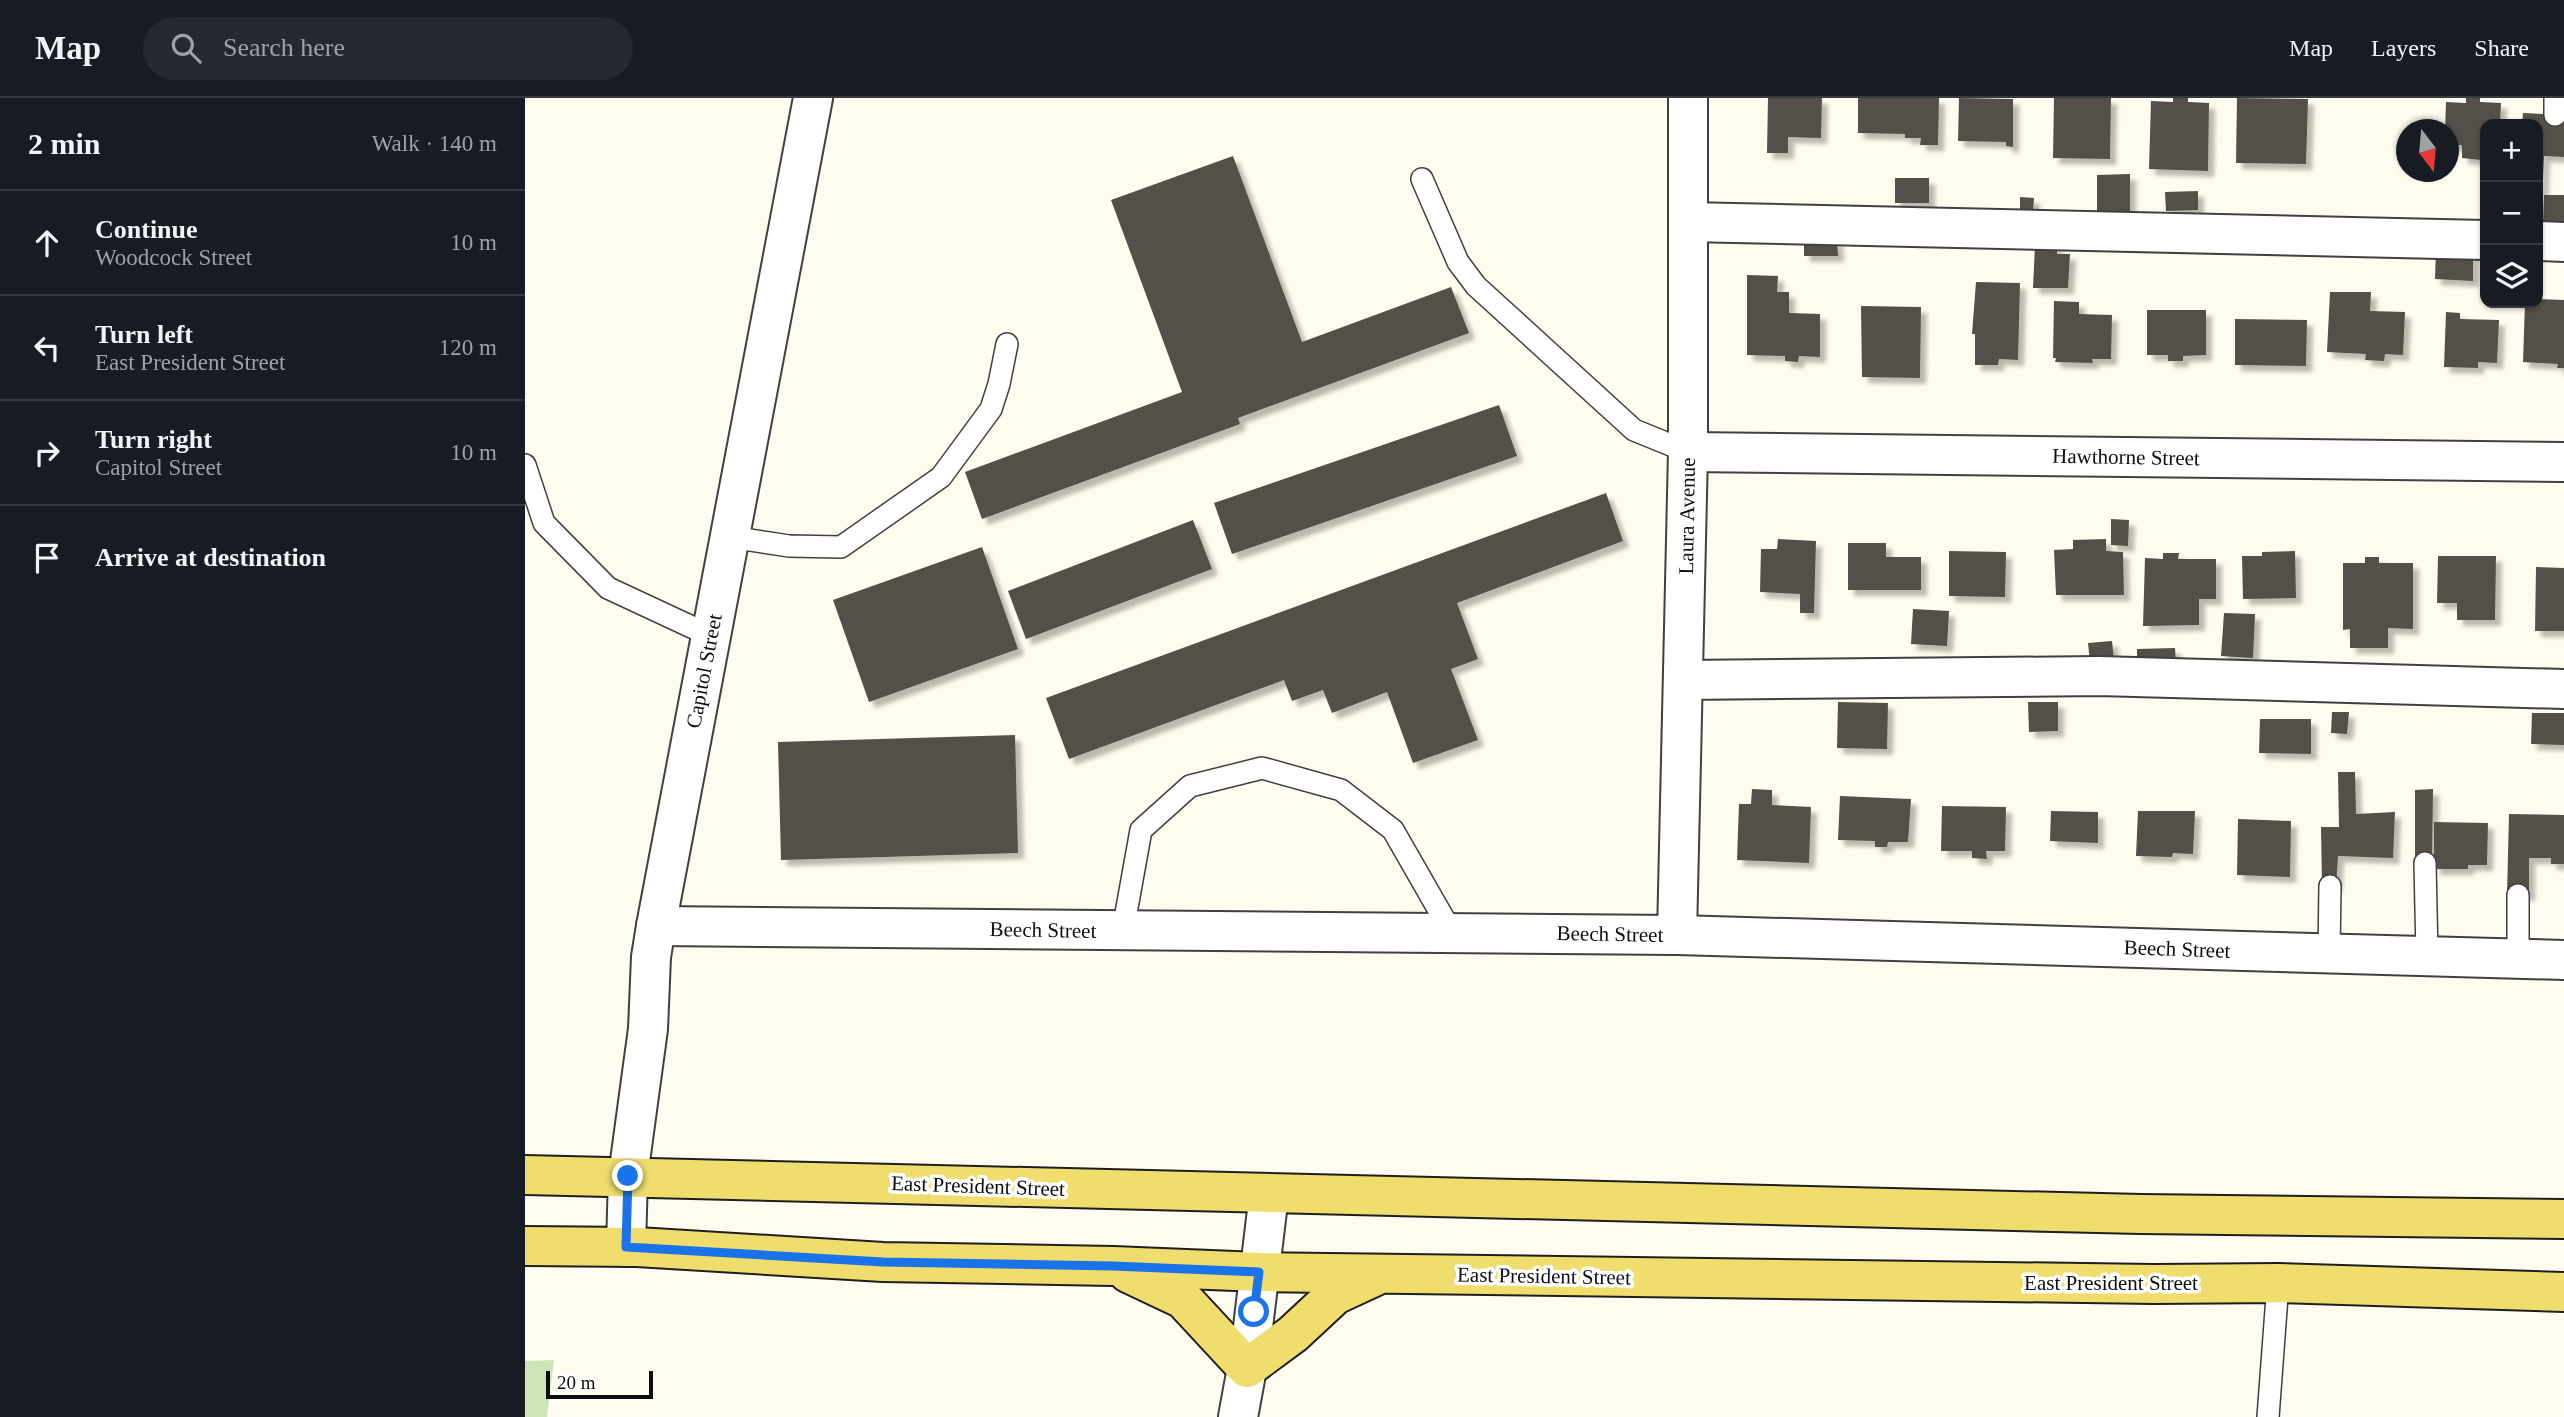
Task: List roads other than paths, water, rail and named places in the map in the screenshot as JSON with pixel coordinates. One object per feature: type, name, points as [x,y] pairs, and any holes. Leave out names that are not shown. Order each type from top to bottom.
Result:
[{"type":"main road","name":"East President Street","points":[[525,1175],[2141,1214],[2564,1219]]},
{"type":"main road","name":"East President Street","points":[[525,1246],[626,1247],[883,1262],[1113,1266],[1259,1272],[2154,1284],[2278,1283],[2564,1292]]},
{"type":"main road","points":[[1113,1266],[1183,1299],[1247,1367],[1293,1334],[1335,1295],[1379,1274]]},
{"type":"street","name":"Capitol Street","points":[[626,1247],[628,1176],[648,1029],[651,957],[656,926],[813,98]]},
{"type":"street","name":"Laura Avenue","points":[[1677,935],[1688,453],[1688,98]]},
{"type":"street","points":[[1688,222],[2480,240]]},
{"type":"street","points":[[2543,241],[2564,242]]},
{"type":"street","name":"Hawthorne Street","points":[[1688,453],[2564,462]]},
{"type":"street","points":[[1683,680],[2099,676],[2564,689]]},
{"type":"street","name":"Beech Street","points":[[656,926],[1677,935],[2564,960]]},
{"type":"street","points":[[1238,1417],[1269,1194]]},
{"type":"lane","points":[[1422,179],[1458,262],[1476,286],[1634,430],[1688,453]]},
{"type":"lane","points":[[730,537],[789,546],[841,547],[941,477],[991,409],[1007,344]]},
{"type":"lane","points":[[525,465],[544,523],[608,588],[711,636]]},
{"type":"lane","points":[[1123,930],[1141,830],[1190,786],[1262,768],[1341,790],[1393,830],[1452,933]]},
{"type":"lane","points":[[2425,863],[2427,956]]},
{"type":"lane","points":[[2329,953],[2330,886]]},
{"type":"lane","points":[[2518,895],[2518,958]]},
{"type":"lane","points":[[2268,1417],[2278,1283]]}]
